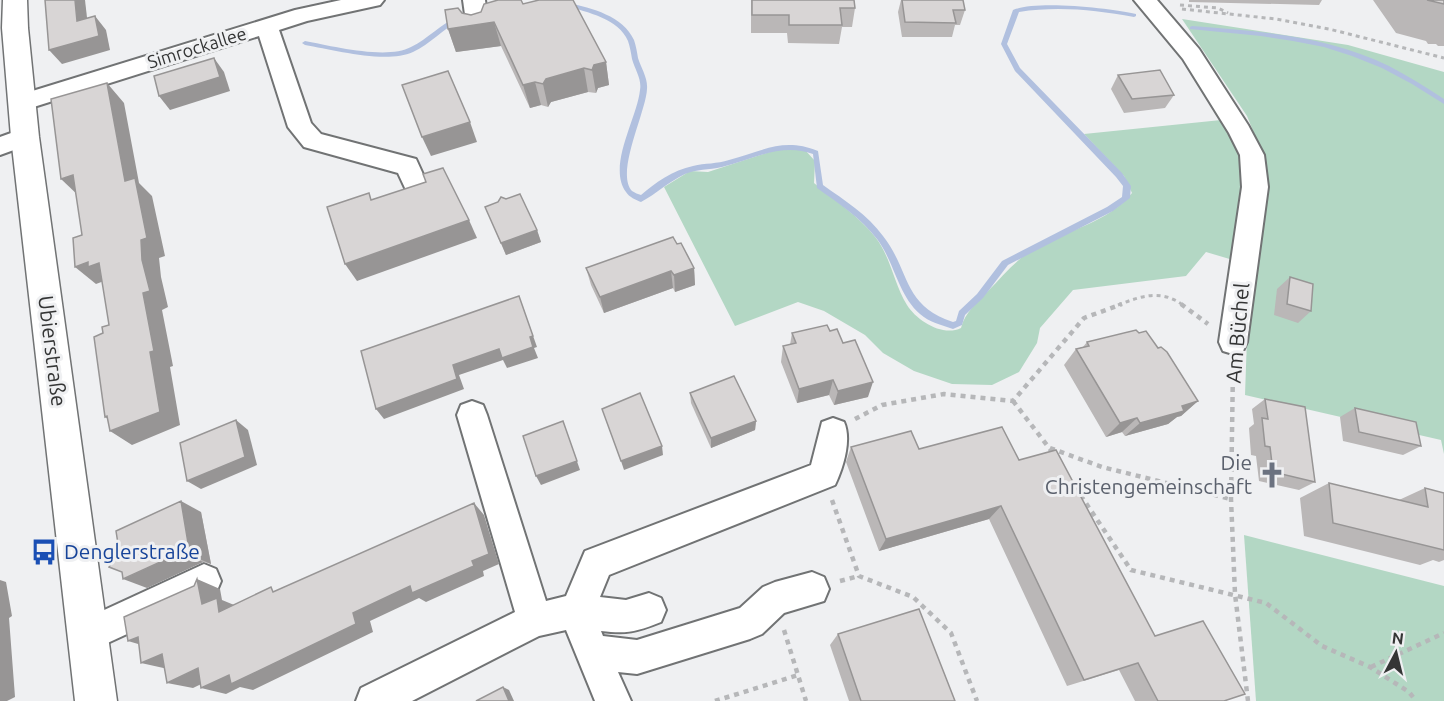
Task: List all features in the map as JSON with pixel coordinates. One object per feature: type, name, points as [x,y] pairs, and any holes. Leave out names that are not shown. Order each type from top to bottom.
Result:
[{"type":"main road","name":"Ubierstraße","points":[[15,0],[21,103],[12,142],[88,635],[96,701]]},
{"type":"street","name":"Simrockallee","points":[[21,103],[346,3],[374,0]]},
{"type":"street","points":[[474,0],[478,29]]},
{"type":"street","name":"Am Büchel","points":[[1146,1],[1183,43],[1240,131],[1252,155],[1255,187],[1233,342]]},
{"type":"street","points":[[267,27],[300,127],[305,134],[313,141],[407,166],[414,181]]},
{"type":"street","points":[[472,415],[535,620]]},
{"type":"street","points":[[613,701],[591,652],[577,610],[597,563],[824,476],[833,432]]},
{"type":"street","points":[[88,635],[204,581]]},
{"type":"street","points":[[591,652],[637,657],[750,622],[775,599],[812,589]]},
{"type":"street","points":[[374,701],[535,620],[577,610],[626,617],[649,610]]},
{"type":"path","points":[[1146,1],[1218,8],[1232,14]]},
{"type":"path","points":[[1220,13],[1329,29],[1444,58]]},
{"type":"path","points":[[1013,401],[1084,318],[1143,295],[1162,295],[1176,301],[1233,342]]},
{"type":"path","name":"Am Büchel","points":[[1233,342],[1231,499],[1235,594],[1248,701]]},
{"type":"path","points":[[833,432],[882,405],[944,394],[1013,401],[1055,457]]},
{"type":"path","points":[[1049,448],[1102,467],[1231,499]]},
{"type":"path","points":[[824,476],[859,576],[913,597],[951,633],[977,701]]},
{"type":"path","points":[[1074,486],[1131,570],[1266,603],[1322,646],[1370,667],[1409,692],[1416,701]]},
{"type":"path","points":[[775,599],[806,701]]},
{"type":"path","points":[[1370,667],[1444,633]]},
{"type":"path","points":[[716,701],[798,675]]},
{"type":"green space","points":[[1182,19],[1348,45],[1444,72],[1444,454],[1441,440],[1245,395],[1248,308],[1267,165],[1247,116]]},
{"type":"green space","points":[[1231,119],[1248,160],[1233,260],[1206,252],[1186,276],[1073,290],[1040,328],[1037,343],[1019,372],[992,385],[952,384],[914,371],[883,353],[865,335],[824,311],[798,302],[735,326],[664,187],[690,171],[708,172],[779,149],[805,150],[815,161],[814,183],[855,216],[876,238],[911,311],[931,326],[954,330],[961,328],[972,308],[1022,257],[1048,241],[1100,219],[1132,193],[1124,176],[1084,134]]},
{"type":"green space","points":[[1244,535],[1444,586],[1444,701],[1256,701]]},
{"type":"building","points":[[45,0],[75,0],[77,21],[95,16],[99,36],[49,50]]},
{"type":"building","points":[[498,0],[521,0],[523,4],[539,0],[573,0],[606,62],[594,65],[592,70],[584,68],[546,79],[543,84],[535,82],[523,85],[494,22],[448,29],[445,10],[458,8],[462,13],[471,15],[481,12],[484,4]]},
{"type":"building","points":[[752,0],[854,0],[855,8],[840,8],[842,25],[789,25],[789,15],[752,15]]},
{"type":"building","points":[[902,0],[963,0],[965,10],[953,10],[956,23],[905,22]]},
{"type":"building","points":[[1427,0],[1444,0],[1444,4]]},
{"type":"building","points":[[214,58],[220,77],[159,96],[154,76]]},
{"type":"building","points":[[1160,70],[1174,95],[1132,99],[1118,75]]},
{"type":"building","points":[[448,71],[470,122],[422,137],[402,85]]},
{"type":"building","points":[[107,83],[125,181],[135,178],[147,238],[141,240],[142,260],[150,291],[143,293],[154,351],[150,352],[160,412],[110,431],[107,416],[105,417],[94,337],[103,333],[102,327],[109,325],[99,263],[88,267],[88,262],[75,267],[73,238],[82,235],[73,175],[61,179],[51,99]]},
{"type":"building","points":[[443,168],[469,220],[345,264],[327,207],[369,193],[371,200],[426,182],[423,174]]},
{"type":"building","points":[[520,194],[537,230],[501,243],[485,207],[498,202],[501,197],[506,199]]},
{"type":"building","points":[[673,237],[677,244],[681,243],[694,268],[674,275],[671,271],[600,297],[586,268]]},
{"type":"building","points":[[1290,277],[1313,284],[1311,311],[1287,304]]},
{"type":"building","points":[[519,296],[533,336],[530,337],[533,347],[502,358],[499,349],[453,365],[457,379],[376,409],[361,351]]},
{"type":"building","points":[[827,325],[830,331],[837,329],[843,343],[855,340],[873,382],[838,391],[833,380],[799,389],[783,346],[796,343],[792,333]]},
{"type":"building","points":[[1136,330],[1139,333],[1146,331],[1158,348],[1161,347],[1167,352],[1198,401],[1182,406],[1184,411],[1140,423],[1137,418],[1120,423],[1076,349],[1089,346],[1087,342]]},
{"type":"building","points":[[734,376],[756,421],[711,438],[690,393]]},
{"type":"building","points":[[640,393],[662,446],[621,461],[602,409]]},
{"type":"building","points":[[1265,399],[1305,407],[1315,482],[1273,472],[1270,447],[1265,446],[1262,418],[1268,419]]},
{"type":"building","points":[[1355,408],[1416,422],[1421,446],[1359,432]]},
{"type":"building","points":[[236,420],[245,457],[187,481],[180,443]]},
{"type":"building","points":[[563,421],[577,461],[536,476],[523,436]]},
{"type":"building","points":[[1002,427],[1019,460],[1056,450],[1155,636],[1203,621],[1245,694],[1224,701],[1158,701],[1138,663],[1084,680],[1001,506],[886,539],[851,447],[911,431],[919,449]]},
{"type":"building","points":[[1329,483],[1428,507],[1425,488],[1444,493],[1444,550],[1333,523]]},
{"type":"building","points":[[181,501],[190,555],[182,552],[123,579],[122,572],[109,567],[119,550],[116,531]]},
{"type":"building","points":[[474,503],[489,554],[472,561],[474,566],[412,593],[410,586],[353,613],[356,624],[231,684],[229,675],[201,688],[198,668],[167,683],[162,654],[141,663],[138,637],[128,641],[124,617],[194,586],[197,579],[202,604],[217,598],[219,612],[271,587],[273,592]]},
{"type":"building","points":[[919,609],[955,701],[861,701],[838,634]]},
{"type":"building","points":[[503,687],[509,701],[476,701]]},
{"type":"waterway","points":[[568,5],[594,12],[611,21],[626,32],[632,44],[644,88],[624,167],[624,181],[629,192],[641,199],[673,177],[694,168],[721,165],[781,147],[805,148],[816,153],[820,186],[859,216],[880,237],[896,264],[913,302],[922,312],[935,320],[953,326],[959,323],[962,313],[980,296],[1005,263],[1110,209],[1126,198],[1127,186],[1119,175],[1017,69],[1004,44],[1016,10],[1075,7],[1134,15]]},
{"type":"waterway","points":[[305,43],[358,52],[398,54],[414,49],[444,26],[458,19]]},
{"type":"waterway","points":[[1192,28],[1293,39],[1355,55],[1414,82],[1444,102]]},
{"type":"place","name":"Die Christengemeinschaft","points":[[1272,475]]},
{"type":"place","name":"Denglerstraße","points":[[44,552]]}]
